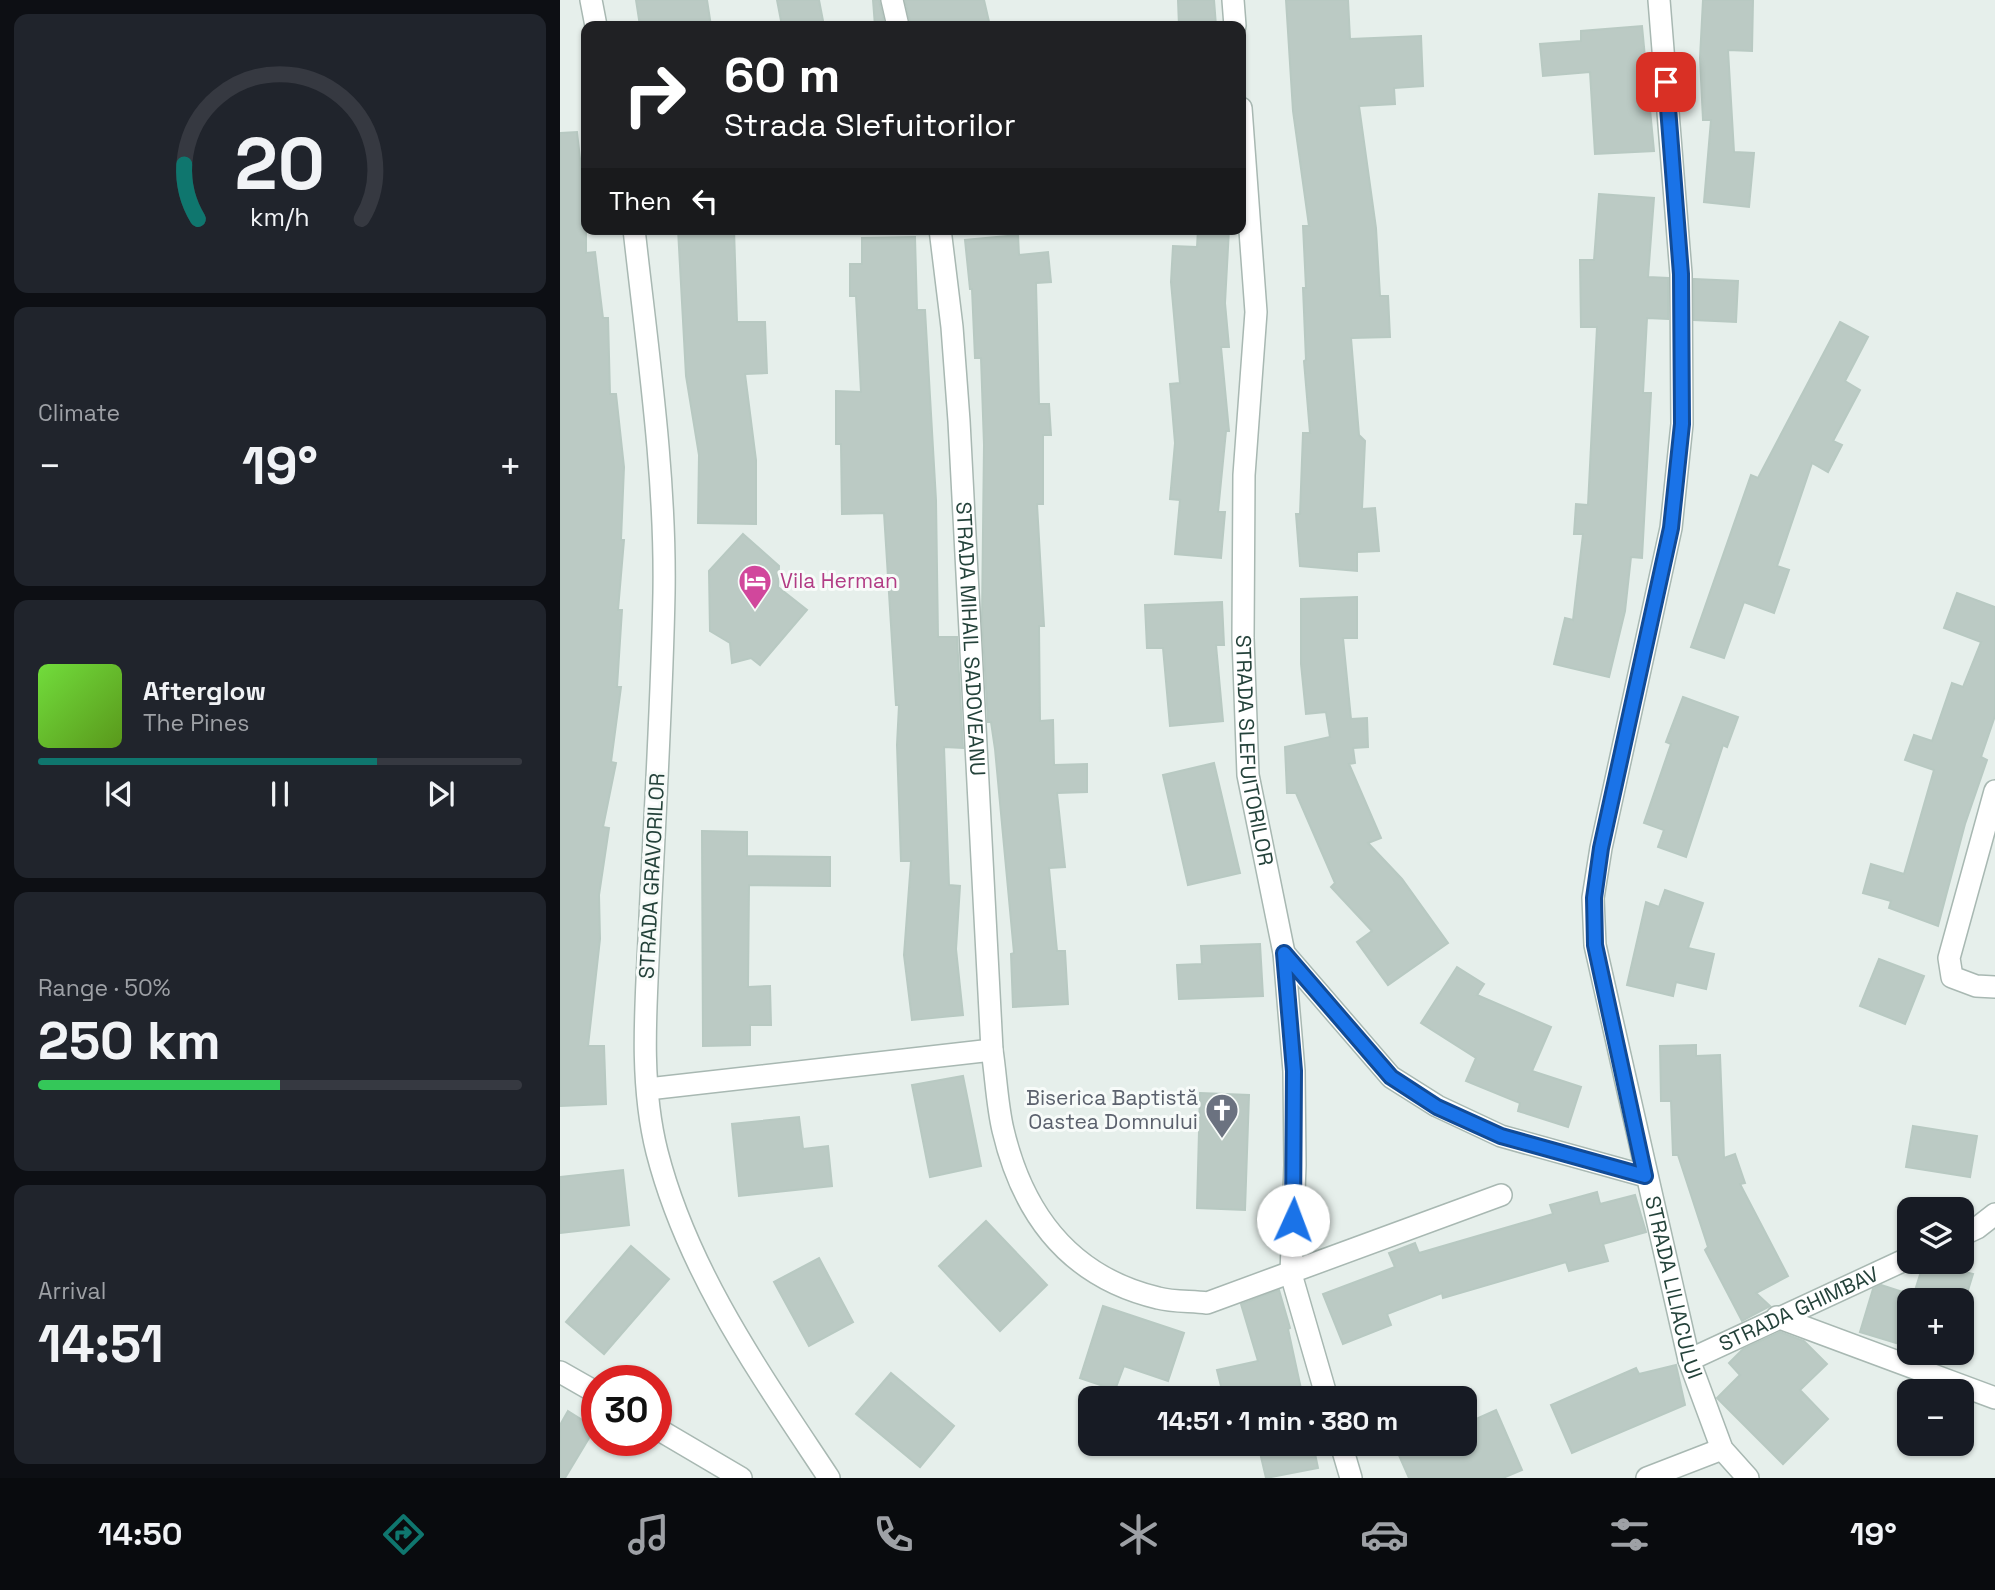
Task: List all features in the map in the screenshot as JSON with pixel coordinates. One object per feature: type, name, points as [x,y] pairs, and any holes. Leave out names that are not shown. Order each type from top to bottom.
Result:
[{"type":"street","points":[[590,0],[595,21]]},
{"type":"street","points":[[892,0],[897,21]]},
{"type":"street","points":[[1233,0],[1235,21]]},
{"type":"street","name":"STRADA LILIACULUI","points":[[1659,0],[1681,274],[1682,424],[1671,528],[1604,834],[1594,898],[1595,945],[1645,1176],[1689,1360],[1722,1449]]},
{"type":"street","name":"STRADA SLEFUITORILOR","points":[[1246,176],[1256,312],[1244,475],[1243,638],[1248,775],[1284,953],[1391,1077],[1437,1107],[1501,1136],[1645,1176]]},
{"type":"street","name":"STRADA GRAVORILOR","points":[[635,235],[655,425],[664,589],[646,1016],[648,1089],[656,1149],[676,1215],[744,1351],[830,1478]]},
{"type":"street","name":"STRADA MIHAIL SADOVEANU","points":[[941,235],[952,327],[959,421],[992,1050],[1003,1129],[1023,1195],[1054,1238],[1100,1276],[1158,1298],[1206,1303],[1501,1195]]},
{"type":"street","points":[[1995,791],[1949,958],[1952,977],[1976,986],[1995,987]]},
{"type":"street","points":[[1284,953],[1294,1084],[1295,1165],[1291,1274],[1324,1386]]},
{"type":"street","points":[[648,1089],[992,1050]]},
{"type":"street","points":[[1974,1229],[1995,1214]]},
{"type":"street","name":"STRADA GHIMBAV","points":[[1689,1360],[1897,1263]]},
{"type":"street","points":[[1777,1317],[1995,1398]]},
{"type":"street","points":[[560,1372],[581,1384]]},
{"type":"street","points":[[672,1437],[741,1478]]},
{"type":"street","points":[[1647,1478],[1722,1449],[1748,1478]]},
{"type":"street","points":[[1345,1456],[1351,1478]]},
{"type":"building","points":[[636,0],[707,0],[710,21],[639,21]]},
{"type":"building","points":[[777,0],[819,0],[823,21],[781,21]]},
{"type":"building","points":[[873,0],[879,0],[884,21],[875,21]]},
{"type":"building","points":[[905,0],[984,0],[989,21],[910,21]]},
{"type":"building","points":[[1178,0],[1214,0],[1216,21],[1179,21]]},
{"type":"building","points":[[1286,0],[1348,0],[1350,39],[1421,36],[1423,86],[1394,88],[1395,104],[1359,106],[1376,228],[1380,296],[1388,296],[1390,337],[1351,338],[1359,435],[1365,441],[1362,509],[1375,508],[1379,551],[1357,552],[1357,571],[1300,566],[1296,514],[1300,514],[1303,433],[1310,433],[1304,361],[1303,288],[1306,288],[1303,226],[1309,226],[1293,111]]},
{"type":"building","points":[[1703,0],[1753,0],[1752,51],[1728,50],[1734,152],[1754,153],[1749,207],[1704,202],[1711,120],[1703,120],[1700,58]]},
{"type":"building","points":[[1642,26],[1654,151],[1595,154],[1590,72],[1543,76],[1540,44],[1581,41],[1581,31]]},
{"type":"building","points":[[577,132],[581,167],[581,235],[586,235],[586,253],[595,252],[603,318],[608,318],[610,394],[616,394],[624,467],[621,540],[624,540],[618,610],[622,610],[617,687],[621,687],[611,762],[616,763],[603,827],[609,828],[599,895],[600,939],[588,1046],[604,1046],[606,1104],[560,1106],[560,133]]},
{"type":"building","points":[[1599,194],[1654,198],[1648,277],[1668,278],[1668,319],[1647,318],[1643,393],[1651,393],[1642,558],[1631,557],[1625,611],[1609,677],[1554,664],[1565,618],[1573,620],[1583,534],[1574,534],[1576,504],[1588,505],[1597,327],[1581,327],[1580,260],[1594,260]]},
{"type":"building","points":[[678,235],[734,235],[737,322],[765,322],[767,373],[745,374],[756,460],[756,524],[698,523],[699,455],[686,376]]},
{"type":"building","points":[[1018,235],[1019,255],[1048,252],[1051,282],[1036,283],[1039,404],[1049,404],[1051,435],[1043,435],[1043,504],[1037,504],[1044,626],[1039,626],[1040,721],[1053,720],[1054,765],[1087,764],[1087,792],[1057,793],[1065,867],[1049,868],[1057,951],[1065,951],[1068,1004],[1013,1007],[1011,954],[1014,953],[995,749],[991,722],[988,722],[982,618],[984,445],[981,358],[975,358],[972,289],[965,240]]},
{"type":"building","points":[[1198,235],[1229,235],[1225,303],[1229,347],[1221,347],[1229,431],[1226,431],[1218,512],[1225,512],[1221,558],[1175,554],[1180,500],[1170,499],[1175,443],[1170,384],[1180,383],[1171,282],[1173,246],[1197,247]]},
{"type":"building","points":[[915,237],[917,310],[925,310],[936,500],[938,637],[957,637],[963,748],[944,747],[949,885],[960,886],[956,949],[963,1015],[912,1020],[904,955],[911,861],[901,861],[897,745],[899,705],[896,705],[884,513],[842,514],[841,444],[836,444],[836,391],[861,392],[856,296],[850,296],[850,264],[862,264],[862,238]]},
{"type":"building","points":[[1694,279],[1738,281],[1736,322],[1694,320]]},
{"type":"building","points":[[1840,322],[1868,337],[1845,381],[1860,390],[1833,441],[1842,445],[1828,472],[1812,463],[1777,566],[1789,570],[1774,613],[1744,602],[1724,658],[1691,647],[1751,475],[1758,478]]},
{"type":"building","points":[[743,534],[779,566],[778,587],[807,610],[760,665],[751,658],[732,663],[730,643],[710,631],[709,571]]},
{"type":"building","points":[[1957,593],[1995,607],[1995,716],[1981,757],[1987,760],[1965,824],[1938,926],[1889,908],[1891,901],[1863,893],[1871,864],[1904,874],[1934,770],[1905,760],[1914,735],[1932,741],[1952,683],[1963,687],[1981,642],[1944,628]]},
{"type":"building","points":[[1357,597],[1357,638],[1343,638],[1351,719],[1367,718],[1368,747],[1353,748],[1355,763],[1349,764],[1381,838],[1368,843],[1402,879],[1448,943],[1388,985],[1357,942],[1372,931],[1331,887],[1335,883],[1296,793],[1287,793],[1285,747],[1330,737],[1326,712],[1306,714],[1301,664],[1301,599]]},
{"type":"building","points":[[1222,602],[1224,645],[1216,645],[1223,721],[1170,726],[1163,648],[1147,648],[1145,605]]},
{"type":"building","points":[[1683,697],[1738,717],[1727,747],[1723,745],[1686,857],[1658,847],[1664,830],[1644,823],[1671,744],[1666,742]]},
{"type":"building","points":[[1214,763],[1240,873],[1188,885],[1163,775]]},
{"type":"building","points":[[702,831],[747,832],[747,856],[830,857],[830,886],[749,885],[748,987],[770,986],[771,1025],[750,1025],[750,1045],[703,1046]]},
{"type":"building","points":[[1665,890],[1703,903],[1688,948],[1714,954],[1706,989],[1676,982],[1673,996],[1627,985],[1646,902],[1659,907]]},
{"type":"building","points":[[1260,944],[1263,996],[1179,999],[1177,965],[1202,964],[1201,946]]},
{"type":"building","points":[[1879,959],[1924,976],[1905,1024],[1860,1006]]},
{"type":"building","points":[[1457,967],[1484,984],[1477,995],[1551,1027],[1532,1071],[1581,1087],[1568,1127],[1518,1111],[1520,1103],[1466,1081],[1476,1058],[1421,1023]]},
{"type":"building","points":[[1696,1045],[1696,1056],[1720,1055],[1724,1158],[1735,1154],[1745,1183],[1740,1184],[1788,1276],[1756,1293],[1770,1306],[1742,1321],[1705,1250],[1708,1247],[1678,1155],[1673,1155],[1671,1101],[1661,1101],[1660,1046]]},
{"type":"building","points":[[963,1076],[981,1166],[930,1177],[912,1085]]},
{"type":"building","points":[[1200,1093],[1249,1095],[1245,1210],[1197,1208]]},
{"type":"building","points":[[799,1117],[803,1149],[828,1146],[832,1186],[739,1196],[732,1124]]},
{"type":"building","points":[[1913,1126],[1977,1136],[1970,1177],[1906,1167]]},
{"type":"building","points":[[623,1170],[629,1225],[560,1233],[560,1177]]},
{"type":"building","points":[[1597,1192],[1600,1204],[1635,1195],[1646,1232],[1603,1244],[1608,1261],[1569,1271],[1566,1262],[1443,1298],[1442,1293],[1387,1314],[1391,1325],[1343,1344],[1323,1294],[1395,1267],[1389,1253],[1415,1243],[1419,1253],[1553,1214],[1550,1205]]},
{"type":"building","points":[[986,1221],[1047,1285],[1000,1331],[939,1266]]},
{"type":"building","points":[[631,1246],[669,1279],[604,1354],[566,1322]]},
{"type":"building","points":[[819,1258],[853,1322],[809,1346],[774,1282]]},
{"type":"building","points":[[1920,1274],[1973,1274],[1969,1288],[1916,1288]]},
{"type":"building","points":[[1881,1285],[1897,1290],[1897,1343],[1860,1332],[1873,1289]]},
{"type":"building","points":[[1279,1290],[1290,1328],[1288,1329],[1300,1386],[1221,1386],[1217,1370],[1258,1361],[1241,1304]]},
{"type":"building","points":[[1103,1306],[1184,1333],[1168,1381],[1124,1366],[1116,1386],[1103,1386],[1080,1378]]},
{"type":"building","points":[[1780,1332],[1804,1341],[1827,1364],[1800,1390],[1828,1419],[1783,1464],[1717,1398],[1740,1375],[1729,1363],[1743,1349]]},
{"type":"building","points":[[1676,1365],[1685,1405],[1572,1453],[1551,1405],[1636,1368],[1639,1374]]},
{"type":"building","points":[[891,1373],[954,1426],[920,1467],[856,1414]]},
{"type":"building","points":[[1496,1410],[1522,1470],[1503,1478],[1409,1478],[1399,1456],[1477,1456],[1477,1419]]},
{"type":"building","points":[[568,1411],[581,1419],[581,1451],[565,1478],[560,1478],[560,1425]]},
{"type":"building","points":[[1261,1456],[1316,1456],[1318,1468],[1266,1478]]},
{"type":"place","name":"Vila Herman","points":[[755,611]]},
{"type":"place","name":"Biserica Baptistă Oastea Domnului","points":[[1222,1140]]},
{"type":"route","points":[[1293,1220],[1294,1071],[1284,953],[1391,1077],[1437,1107],[1501,1136],[1645,1176],[1595,945],[1594,898],[1601,848],[1671,528],[1682,424],[1681,274],[1666,82]]}]
